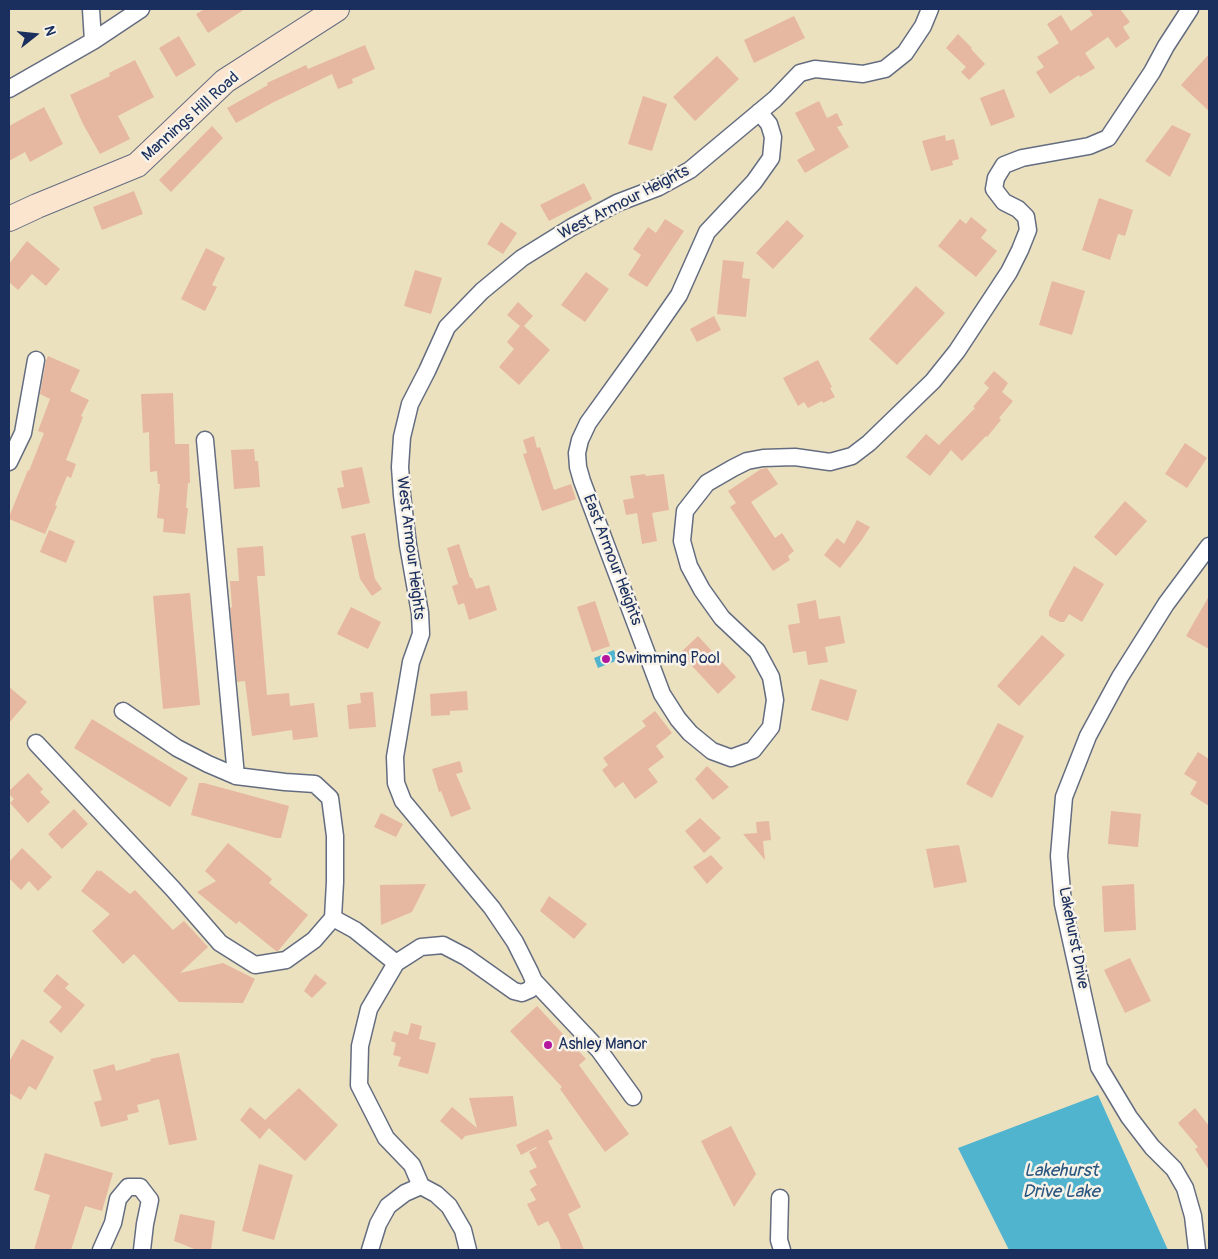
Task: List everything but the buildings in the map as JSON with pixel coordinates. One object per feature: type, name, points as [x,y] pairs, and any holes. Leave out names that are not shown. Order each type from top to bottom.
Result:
[{"type":"main road","name":"Mannings Hill Road","points":[[9,219],[137,165],[225,81],[337,9]]},
{"type":"street","points":[[91,9],[93,41]]},
{"type":"street","points":[[9,89],[93,41],[141,9]]},
{"type":"street","name":"West Armour Heights","points":[[633,1097],[585,1033],[534,981],[515,942],[492,908],[403,801],[396,782],[395,758],[411,662],[421,634],[420,613],[408,546],[400,467],[402,436],[410,404],[428,371],[447,327],[482,291],[522,258],[572,227],[617,203],[659,188],[690,170],[775,99],[800,73],[815,69],[863,74],[885,70],[905,53],[924,26],[930,9]]},
{"type":"street","name":"East Armour Heights","points":[[760,112],[769,124],[773,137],[771,158],[754,182],[707,232],[678,295],[588,423],[580,440],[577,453],[582,481],[662,694],[678,719],[690,733],[712,751],[731,758],[753,750],[772,728],[775,700],[771,677],[757,651],[722,618],[702,590],[689,566],[682,541],[685,511],[707,484],[747,461],[763,458],[795,457],[830,462],[852,456],[869,443],[933,381],[957,351],[1009,272],[1028,230],[1026,217],[1018,209],[1004,202],[994,189],[996,178],[1004,166],[1022,158],[1089,146],[1108,138],[1152,72],[1190,9]]},
{"type":"street","points":[[9,462],[23,433],[36,360]]},
{"type":"street","points":[[205,440],[236,776]]},
{"type":"street","name":"Lakehurst Drive","points":[[1197,1250],[1193,1216],[1184,1188],[1174,1169],[1152,1147],[1129,1117],[1099,1067],[1063,904],[1059,856],[1064,796],[1088,736],[1120,677],[1166,604],[1209,546]]},
{"type":"street","points":[[36,742],[173,889],[220,943],[255,965],[286,960],[314,940],[333,918],[335,836],[330,798],[315,784],[236,776],[177,748],[123,711]]},
{"type":"street","points":[[333,918],[355,930],[396,963]]},
{"type":"street","points":[[468,1250],[463,1230],[449,1206],[436,1194],[421,1186],[412,1165],[386,1138],[359,1085],[360,1046],[370,1010],[396,963],[421,947],[443,946],[466,957],[514,991],[522,992],[531,989],[534,981]]},
{"type":"street","points":[[370,1250],[378,1224],[388,1206],[405,1193],[421,1186]]},
{"type":"street","points":[[101,1250],[112,1223],[118,1199],[128,1187],[140,1187],[150,1200],[142,1250]]},
{"type":"street","points":[[780,1198],[779,1240],[782,1250]]},
{"type":"water","name":"Swimming Pool","points":[[614,650],[618,660],[598,668],[594,658]]},
{"type":"water","name":"Lakehurst Drive Lake","points":[[1098,1095],[1168,1250],[1009,1250],[958,1148]]},
{"type":"place","name":"Swimming Pool","points":[[606,659]]},
{"type":"place","name":"Ashley Manor","points":[[548,1045]]}]
